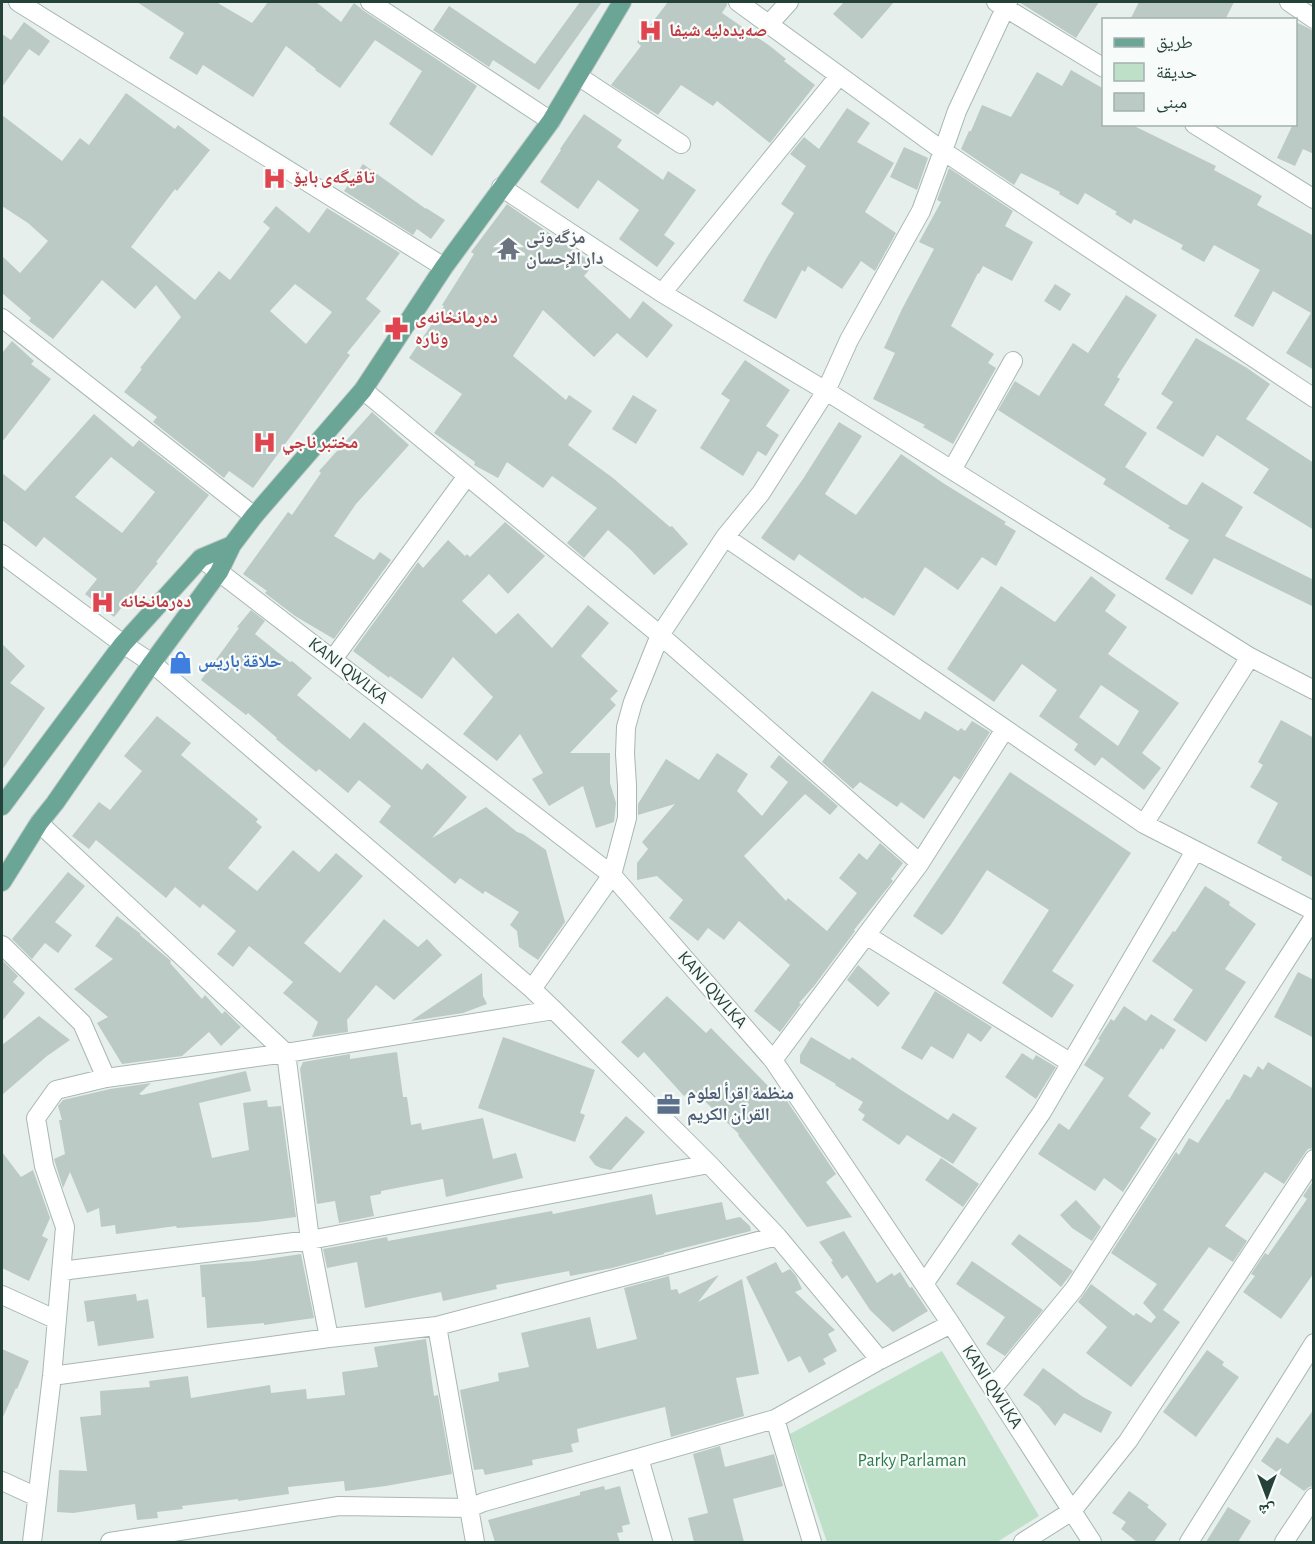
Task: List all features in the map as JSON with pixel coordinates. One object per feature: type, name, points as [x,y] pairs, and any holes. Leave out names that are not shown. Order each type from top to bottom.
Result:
[{"type":"main road","points":[[2,882],[39,823],[219,572],[232,545],[254,516],[363,390],[444,267],[551,121],[622,2]]},
{"type":"main road","points":[[2,806],[123,644],[201,558],[232,545]]},
{"type":"street","points":[[18,2],[444,267]]},
{"type":"street","points":[[370,2],[551,121]]},
{"type":"street","points":[[738,2],[944,151],[1314,398]]},
{"type":"street","points":[[769,24],[789,2]]},
{"type":"street","points":[[1290,2],[1314,19]]},
{"type":"street","points":[[532,989],[612,875],[627,818],[626,727],[633,702],[660,635],[725,537],[761,493],[825,391],[849,340],[921,211],[957,111],[1003,3],[1102,67]]},
{"type":"street","points":[[578,76],[681,144]]},
{"type":"street","points":[[662,293],[839,76]]},
{"type":"street","points":[[1197,126],[1314,199]]},
{"type":"street","points":[[501,187],[662,293],[825,391],[1250,657],[1314,690]]},
{"type":"street","points":[[2,318],[254,516]]},
{"type":"street","points":[[952,470],[1012,361]]},
{"type":"street","points":[[363,390],[660,635],[920,863]]},
{"type":"street","points":[[333,659],[467,476]]},
{"type":"street","points":[[725,537],[1144,824],[1314,911]]},
{"type":"street","points":[[2,554],[152,663],[532,989],[709,1164],[777,1236],[880,1360]]},
{"type":"street","name":"KANI QWLKA","points":[[201,558],[612,875],[773,1060],[951,1324],[1092,1542]]},
{"type":"street","points":[[1144,824],[1250,657]]},
{"type":"street","points":[[773,1060],[920,863],[1005,729]]},
{"type":"street","points":[[39,823],[286,1053],[310,1240],[329,1338]]},
{"type":"street","points":[[924,1284],[1042,1112],[1195,851]]},
{"type":"street","points":[[993,1388],[1075,1288],[1314,916]]},
{"type":"street","points":[[866,935],[1071,1063]]},
{"type":"street","points":[[2,945],[82,1023],[106,1078]]},
{"type":"street","points":[[32,1542],[52,1376],[65,1227],[44,1166],[36,1118],[56,1090],[106,1078],[286,1053],[554,1010]]},
{"type":"street","points":[[1023,1542],[1072,1511],[1128,1441],[1314,1159]]},
{"type":"street","points":[[61,1271],[310,1240],[709,1164]]},
{"type":"street","points":[[52,1376],[329,1338],[437,1326],[777,1236]]},
{"type":"street","points":[[2,1295],[57,1320]]},
{"type":"street","points":[[110,1542],[339,1506],[469,1508],[775,1419],[880,1360],[951,1324]]},
{"type":"street","points":[[437,1326],[475,1542]]},
{"type":"street","points":[[1190,1542],[1314,1343]]},
{"type":"street","points":[[775,1419],[812,1542]]},
{"type":"street","points":[[639,1458],[663,1542]]},
{"type":"street","points":[[2,1481],[37,1497]]},
{"type":"street","points":[[1284,1542],[1314,1497]]},
{"type":"green space","name":"Parky Parlaman","points":[[942,1351],[1039,1516],[997,1542],[827,1542],[790,1434]]},
{"type":"building","points":[[137,2],[216,2],[252,23],[268,2],[316,2],[341,22],[354,3],[477,86],[432,156],[389,124],[422,71],[375,40],[340,88],[286,46],[253,97],[203,65],[197,75],[169,58],[184,33]]},
{"type":"building","points":[[580,2],[602,2],[539,90],[493,60],[489,67],[433,30],[449,6],[535,64]]},
{"type":"building","points":[[668,2],[727,2],[722,13],[770,46],[786,59],[784,61],[815,85],[770,143],[717,101],[713,106],[681,85],[658,115],[611,85],[641,46],[637,42]]},
{"type":"building","points":[[844,2],[894,2],[862,39],[833,14]]},
{"type":"building","points":[[1019,2],[1099,2],[1076,38]]},
{"type":"building","points":[[1139,2],[1234,2],[1226,18],[1131,18]]},
{"type":"building","points":[[24,22],[50,41],[39,56],[29,49],[2,87],[2,34],[11,40]]},
{"type":"building","points":[[1297,22],[1314,31],[1314,154],[1303,149],[1295,166],[1277,158],[1292,126],[1297,126]]},
{"type":"building","points":[[1071,70],[1102,88],[1102,126],[1134,126],[1216,166],[1214,170],[1262,196],[1257,205],[1314,236],[1314,370],[1286,353],[1311,313],[1273,291],[1253,327],[1234,316],[1260,270],[1214,245],[1204,262],[1181,249],[1183,245],[1134,219],[1131,224],[1115,214],[1117,212],[1085,193],[1078,205],[1059,194],[1060,192],[1021,173],[1014,185],[961,149],[982,105],[1011,117],[1037,72],[1062,86]]},
{"type":"building","points":[[126,93],[175,129],[178,125],[210,150],[177,191],[175,189],[131,247],[195,300],[219,271],[230,280],[270,228],[263,222],[276,206],[309,233],[327,208],[400,253],[366,299],[381,311],[347,353],[350,355],[253,488],[229,471],[224,478],[153,422],[157,417],[124,392],[181,317],[156,285],[135,309],[102,280],[53,339],[29,321],[31,318],[2,293],[2,256],[20,273],[48,241],[28,223],[2,206],[2,115],[62,161],[80,138],[89,145]],"holes":[[[295,284],[332,312],[306,344],[270,311]]]},
{"type":"building","points":[[847,108],[870,123],[857,142],[894,163],[865,212],[896,233],[875,271],[861,261],[842,289],[808,266],[805,272],[802,270],[776,319],[743,301],[794,213],[781,204],[806,166],[790,154],[804,137],[819,149]]},
{"type":"building","points":[[584,114],[622,140],[617,147],[663,180],[668,171],[696,190],[664,235],[675,243],[657,267],[619,239],[639,210],[598,180],[578,209],[540,182]]},
{"type":"building","points":[[904,147],[928,158],[917,190],[890,177]]},
{"type":"building","points":[[363,164],[445,220],[431,239],[417,229],[413,235],[344,191]]},
{"type":"building","points":[[949,168],[1013,211],[1005,226],[1033,242],[1012,281],[983,266],[951,326],[994,354],[988,363],[996,368],[953,444],[923,427],[925,425],[873,399],[895,353],[884,348],[934,249],[919,242],[941,202],[937,200]]},
{"type":"building","points":[[507,204],[594,264],[584,276],[630,319],[643,301],[673,325],[647,358],[617,333],[594,357],[543,310],[513,356],[566,400],[569,395],[592,411],[568,445],[613,478],[670,527],[672,526],[688,544],[654,575],[608,530],[584,558],[567,543],[597,508],[552,476],[543,488],[507,462],[498,478],[474,465],[475,462],[434,433],[462,394],[409,358],[444,306],[442,305],[474,254],[471,252]]},
{"type":"building","points":[[1055,284],[1071,294],[1060,311],[1044,301]]},
{"type":"building","points":[[1126,295],[1157,315],[1117,377],[1120,379],[1104,405],[1147,433],[1125,467],[1183,504],[1187,505],[1202,482],[1243,507],[1225,536],[1314,580],[1314,607],[1214,558],[1192,595],[1165,579],[1189,540],[1103,484],[1106,479],[998,410],[1015,381],[1039,396],[1073,343],[1088,353]]},
{"type":"building","points":[[1196,338],[1270,384],[1246,419],[1314,463],[1314,530],[1253,493],[1269,469],[1217,435],[1203,457],[1156,428],[1173,402],[1161,394]]},
{"type":"building","points":[[12,341],[34,361],[31,364],[51,379],[2,442],[2,353]]},
{"type":"building","points":[[745,360],[790,390],[766,426],[779,435],[766,456],[758,451],[743,476],[700,448],[730,400],[721,394]]},
{"type":"building","points":[[633,395],[657,410],[636,444],[612,429]]},
{"type":"building","points":[[372,412],[409,445],[356,504],[334,536],[374,560],[380,552],[391,560],[334,639],[295,616],[265,593],[267,591],[243,574],[288,512],[292,515],[321,473],[319,471]]},
{"type":"building","points":[[94,414],[133,447],[139,440],[209,495],[114,617],[85,594],[97,579],[44,537],[36,547],[2,520],[2,473],[25,491]],"holes":[[[111,457],[155,492],[122,533],[75,497]]]},
{"type":"building","points":[[839,422],[862,436],[825,494],[856,515],[901,454],[1006,522],[1004,524],[1016,531],[996,566],[982,557],[958,590],[925,567],[894,616],[864,597],[863,599],[799,554],[794,561],[761,538],[803,479]]},
{"type":"building","points":[[505,522],[545,556],[508,594],[489,574],[462,601],[496,634],[518,613],[552,648],[588,605],[609,623],[581,656],[618,691],[610,699],[616,705],[570,753],[610,753],[610,783],[616,803],[614,822],[596,828],[583,786],[549,806],[532,779],[543,773],[520,734],[497,761],[463,734],[493,697],[453,657],[422,699],[353,651],[418,562],[423,568],[448,540],[465,556],[467,554],[470,557]]},
{"type":"building","points":[[1091,576],[1116,595],[1105,611],[1127,627],[1108,654],[1179,703],[1142,753],[1161,768],[1144,790],[1102,757],[1095,766],[1074,750],[1078,744],[1039,716],[1057,690],[1022,664],[994,702],[947,669],[1001,586],[1055,622]],"holes":[[[1101,685],[1139,711],[1118,746],[1079,717]]]},
{"type":"building","points":[[251,610],[265,621],[255,634],[312,678],[297,695],[350,739],[364,722],[422,770],[427,763],[467,797],[432,838],[486,807],[517,832],[546,850],[565,922],[538,960],[519,947],[517,931],[510,925],[519,912],[485,891],[483,894],[460,878],[455,884],[379,822],[391,806],[359,780],[348,793],[319,769],[316,772],[248,713],[246,715],[201,680]]},
{"type":"building","points":[[2,644],[25,666],[10,683],[45,708],[2,770]]},
{"type":"building","points":[[872,691],[920,720],[925,711],[958,731],[961,728],[965,731],[972,721],[990,732],[960,780],[954,776],[924,819],[901,802],[897,807],[860,782],[853,789],[822,762]]},
{"type":"building","points":[[157,716],[191,743],[181,755],[258,819],[256,822],[262,827],[228,868],[257,891],[293,850],[319,872],[336,853],[363,876],[304,943],[340,973],[384,919],[418,947],[427,939],[442,955],[394,1000],[376,985],[347,1020],[348,1032],[312,1037],[318,1022],[283,993],[293,982],[249,946],[233,967],[217,954],[236,931],[203,904],[200,908],[175,887],[166,898],[96,840],[89,849],[72,836],[99,802],[110,810],[142,771],[124,756]]},
{"type":"building","points":[[1281,720],[1314,738],[1314,878],[1281,860],[1282,857],[1257,843],[1278,803],[1250,787],[1263,765],[1258,762]]},
{"type":"building","points":[[717,753],[748,774],[737,791],[762,816],[788,782],[770,767],[779,755],[838,806],[830,815],[805,794],[744,856],[786,901],[788,898],[827,931],[857,893],[839,878],[859,853],[867,860],[880,843],[903,863],[891,879],[893,881],[799,1003],[801,1004],[780,1032],[754,1011],[790,965],[739,921],[724,940],[708,928],[698,941],[669,918],[683,900],[657,876],[637,880],[637,863],[648,849],[642,842],[675,804],[638,815],[638,804],[666,759],[699,780]]},
{"type":"building","points":[[1010,772],[1131,853],[1052,971],[1074,985],[1052,1018],[1002,983],[1049,910],[987,870],[942,935],[913,916]]},
{"type":"building","points":[[68,872],[85,886],[55,922],[72,935],[58,953],[45,943],[32,959],[12,939]]},
{"type":"building","points":[[1205,886],[1230,902],[1229,905],[1256,924],[1225,969],[1246,982],[1206,1042],[1173,1020],[1193,990],[1152,961],[1173,931],[1175,932]]},
{"type":"building","points":[[117,916],[171,961],[170,963],[202,999],[205,995],[222,1014],[225,1011],[241,1027],[221,1046],[209,1032],[182,1056],[122,1064],[97,1023],[108,1017],[74,989],[113,959],[95,946]]},
{"type":"building","points":[[2,960],[18,976],[13,982],[25,993],[2,1021]]},
{"type":"building","points":[[858,965],[890,993],[878,1007],[847,980]]},
{"type":"building","points":[[1298,972],[1314,980],[1314,1038],[1274,1017]]},
{"type":"building","points":[[482,973],[483,996],[487,1004],[463,1013],[411,1021]]},
{"type":"building","points":[[935,991],[992,1027],[981,1042],[968,1033],[953,1059],[931,1046],[922,1060],[901,1048]]},
{"type":"building","points":[[667,996],[706,1033],[711,1028],[780,1098],[783,1095],[836,1174],[826,1182],[852,1217],[807,1227],[739,1134],[692,1089],[684,1096],[644,1052],[638,1058],[621,1042]]},
{"type":"building","points":[[1124,1006],[1146,1021],[1151,1014],[1176,1030],[1128,1096],[1151,1113],[1140,1128],[1157,1139],[1123,1192],[1104,1178],[1095,1191],[1038,1154],[1059,1123],[1069,1130],[1104,1078],[1084,1065],[1111,1019],[1114,1021]]},
{"type":"building","points":[[39,1016],[70,1040],[47,1056],[2,1095],[2,1045]]},
{"type":"building","points":[[503,1037],[595,1070],[580,1113],[585,1115],[575,1142],[478,1108]]},
{"type":"building","points":[[811,1037],[850,1060],[852,1057],[948,1120],[953,1113],[977,1128],[953,1164],[907,1135],[899,1145],[862,1120],[865,1115],[858,1110],[863,1102],[800,1063],[800,1055]]},
{"type":"building","points":[[397,1052],[403,1097],[407,1097],[411,1125],[421,1123],[422,1130],[483,1118],[493,1159],[516,1153],[523,1178],[446,1197],[443,1179],[381,1191],[381,1194],[370,1196],[374,1216],[339,1223],[335,1201],[317,1204],[300,1069],[303,1062],[350,1054],[350,1059]]},
{"type":"building","points":[[1022,1053],[1033,1060],[1036,1055],[1056,1067],[1036,1099],[1005,1077]]},
{"type":"building","points":[[1268,1062],[1314,1089],[1314,1148],[1308,1149],[1284,1184],[1265,1172],[1225,1226],[1247,1241],[1233,1262],[1209,1247],[1163,1310],[1180,1322],[1131,1387],[1086,1353],[1107,1327],[1078,1302],[1091,1284],[1134,1316],[1136,1313],[1151,1323],[1156,1317],[1143,1303],[1157,1284],[1111,1253],[1176,1152],[1179,1155],[1189,1138],[1198,1143],[1227,1099],[1229,1100],[1244,1074],[1251,1078],[1258,1066],[1263,1070]]},
{"type":"building","points":[[246,1071],[251,1091],[199,1103],[212,1158],[249,1150],[243,1103],[267,1100],[268,1107],[281,1106],[296,1217],[177,1228],[176,1226],[116,1234],[115,1225],[101,1227],[99,1208],[87,1213],[70,1172],[63,1188],[54,1159],[65,1154],[59,1120],[62,1120],[58,1106],[63,1100],[110,1089],[151,1083],[139,1094],[142,1095]]},
{"type":"building","points":[[626,1116],[645,1132],[611,1170],[595,1165],[589,1157]]},
{"type":"building","points":[[2,1152],[21,1177],[33,1170],[50,1218],[42,1236],[48,1239],[29,1281],[2,1268]]},
{"type":"building","points":[[941,1158],[979,1184],[963,1207],[925,1180]]},
{"type":"building","points":[[1314,1180],[1314,1273],[1281,1319],[1243,1292],[1255,1276],[1251,1274],[1265,1253],[1268,1255],[1307,1199],[1303,1196]]},
{"type":"building","points":[[652,1194],[656,1215],[722,1202],[726,1220],[740,1217],[750,1226],[751,1231],[612,1268],[570,1276],[569,1271],[496,1285],[497,1289],[443,1301],[441,1292],[365,1308],[357,1262],[327,1268],[323,1249],[387,1237],[388,1241],[552,1211],[553,1214]]},
{"type":"building","points":[[1076,1200],[1101,1227],[1092,1241],[1072,1228],[1060,1215]]},
{"type":"building","points":[[844,1231],[877,1283],[892,1273],[894,1276],[900,1272],[928,1311],[893,1332],[870,1310],[847,1275],[842,1279],[831,1262],[833,1261],[819,1242]]},
{"type":"building","points":[[1019,1234],[1073,1271],[1061,1287],[1011,1244]]},
{"type":"building","points":[[301,1254],[314,1318],[264,1325],[264,1323],[207,1328],[200,1265],[254,1261]]},
{"type":"building","points":[[972,1261],[1043,1310],[1005,1356],[986,1344],[1005,1317],[956,1284]]},
{"type":"building","points":[[776,1262],[782,1273],[790,1269],[802,1289],[795,1292],[835,1330],[828,1334],[837,1351],[823,1359],[826,1364],[809,1373],[800,1356],[788,1362],[746,1277]]},
{"type":"building","points":[[719,1275],[698,1302],[742,1279],[759,1374],[736,1378],[744,1416],[671,1437],[665,1407],[577,1429],[579,1442],[571,1444],[573,1452],[532,1460],[533,1465],[485,1475],[483,1469],[474,1470],[460,1390],[499,1381],[498,1373],[529,1367],[521,1333],[590,1317],[597,1349],[637,1339],[624,1288],[669,1276],[671,1290],[677,1289],[679,1294]]},
{"type":"building","points":[[136,1294],[137,1301],[148,1299],[154,1338],[98,1346],[94,1321],[87,1322],[84,1301]]},
{"type":"building","points":[[426,1339],[434,1396],[438,1395],[452,1474],[345,1491],[344,1481],[288,1487],[289,1494],[182,1506],[183,1509],[157,1512],[158,1518],[137,1520],[135,1504],[73,1513],[57,1512],[59,1470],[87,1471],[80,1417],[101,1415],[100,1391],[150,1387],[149,1381],[188,1376],[191,1398],[270,1385],[271,1393],[306,1389],[307,1399],[345,1395],[342,1372],[378,1367],[374,1347]]},
{"type":"building","points":[[2,1349],[29,1361],[2,1419]]},
{"type":"building","points":[[1207,1350],[1239,1377],[1196,1437],[1163,1412]]},
{"type":"building","points":[[1043,1368],[1083,1397],[1112,1412],[1101,1433],[1064,1413],[1055,1426],[1039,1406],[1023,1395]]},
{"type":"building","points":[[1314,1409],[1314,1486],[1304,1491],[1261,1461],[1277,1437],[1288,1444]]},
{"type":"building","points":[[720,1446],[725,1467],[774,1454],[783,1486],[733,1499],[744,1542],[694,1542],[688,1518],[708,1513],[693,1454]]},
{"type":"building","points":[[604,1486],[605,1490],[620,1486],[630,1524],[622,1526],[623,1532],[617,1533],[620,1542],[495,1542],[488,1520],[580,1495],[580,1492]]},
{"type":"building","points":[[1129,1491],[1149,1505],[1147,1507],[1167,1524],[1154,1542],[1137,1542],[1121,1529],[1126,1522],[1112,1513]]},
{"type":"building","points":[[1228,1507],[1251,1521],[1238,1542],[1206,1542]]},
{"type":"place","name":"صەیدەلیە شیفا","points":[[651,31]]},
{"type":"place","name":"تاقیگەی بایۆ","points":[[275,178]]},
{"type":"place","name":"مزگەوتی دار الإحسان","points":[[508,248]]},
{"type":"place","name":"دەرمانخانەی ونارە","points":[[397,328]]},
{"type":"place","name":"مختبر ناجي","points":[[264,443]]},
{"type":"place","name":"دەرمانخانە","points":[[102,602]]},
{"type":"place","name":"حلاقة باریس","points":[[180,662]]},
{"type":"place","name":"منظمة اقرأ لعلوم القرآن الكريم","points":[[669,1104]]}]
